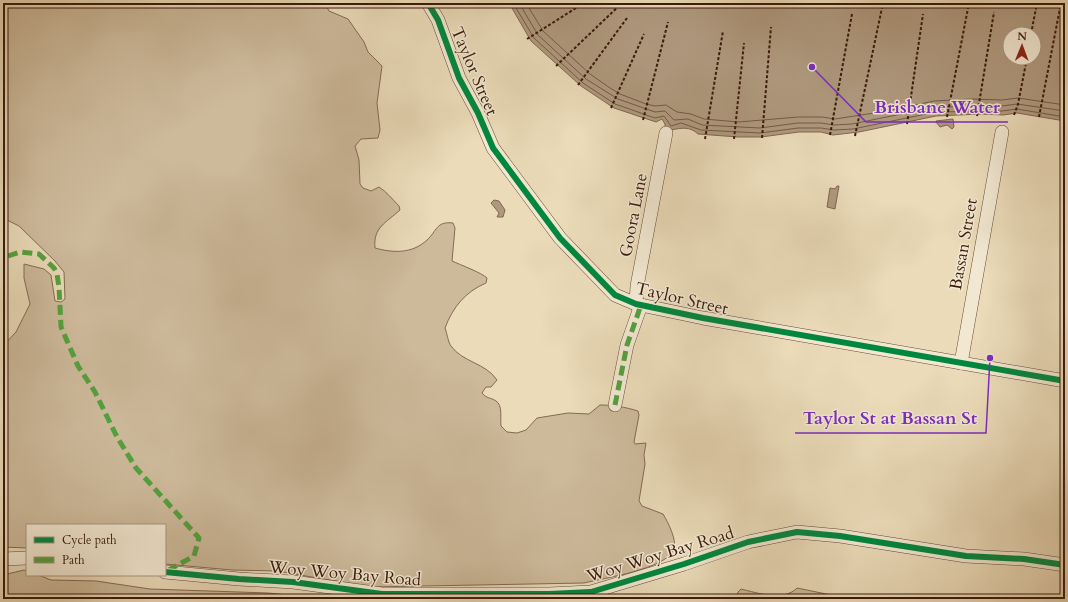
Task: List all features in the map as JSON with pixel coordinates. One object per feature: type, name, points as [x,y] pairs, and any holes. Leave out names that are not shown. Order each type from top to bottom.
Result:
[{"type":"street","name":"Taylor Street","points":[[428,3],[438,20],[459,78],[478,113],[493,148],[564,243],[610,292],[638,304],[709,320],[961,363],[1064,377]]},
{"type":"street","name":"Bassan Street","points":[[961,363],[1002,132]]},
{"type":"street","name":"Goora Lane","points":[[615,405],[627,345],[638,304],[637,286],[666,133]]},
{"type":"street","name":"Woy Woy Bay Road","points":[[166,572],[239,579],[293,582],[382,594],[592,595],[748,542],[798,532],[840,536],[966,556],[1024,559],[1065,565]]},
{"type":"street","points":[[3,559],[26,558]]},
{"type":"path","points":[[527,39],[584,3]]},
{"type":"path","points":[[556,66],[622,3]]},
{"type":"path","points":[[856,136],[883,3]]},
{"type":"path","points":[[947,117],[969,3]]},
{"type":"path","points":[[1033,26],[1037,3]]},
{"type":"path","points":[[1039,117],[1062,3]]},
{"type":"path","points":[[977,116],[994,12]]},
{"type":"path","points":[[830,135],[852,14]]},
{"type":"path","points":[[907,124],[924,14]]},
{"type":"path","points":[[578,85],[627,18]]},
{"type":"path","points":[[643,120],[668,22]]},
{"type":"path","points":[[762,138],[771,27]]},
{"type":"path","points":[[704,139],[723,31]]},
{"type":"path","points":[[611,108],[644,34]]},
{"type":"path","points":[[734,139],[744,43]]},
{"type":"path","points":[[1014,115],[1018,104],[1025,66]]},
{"type":"shaded area","points":[[3,3],[325,3],[329,11],[348,19],[364,42],[368,52],[382,66],[377,103],[380,130],[378,138],[361,139],[355,146],[359,160],[360,184],[363,188],[371,191],[379,187],[399,206],[400,210],[385,222],[378,230],[375,248],[389,251],[409,250],[421,245],[440,225],[453,223],[455,228],[452,261],[476,271],[487,278],[486,283],[472,291],[461,301],[452,313],[445,328],[450,344],[461,356],[487,370],[497,380],[491,387],[486,387],[482,393],[494,400],[500,406],[501,426],[507,432],[517,433],[526,430],[537,418],[568,413],[589,414],[600,405],[619,406],[638,411],[639,415],[634,442],[635,444],[646,443],[644,455],[645,464],[639,501],[642,506],[663,514],[672,531],[675,545],[674,549],[669,556],[648,567],[634,572],[584,583],[370,587],[277,571],[232,570],[166,564],[166,524],[26,524],[26,548],[3,547],[3,346],[16,332],[30,304],[24,278],[24,264],[44,269],[51,275],[55,301],[61,302],[65,299],[64,272],[55,261],[19,226],[3,218]]},
{"type":"shaded area","points":[[24,570],[26,571],[26,576],[41,576],[51,580],[96,581],[150,589],[268,593],[328,599],[3,599],[3,575]]},
{"type":"shaded area","points":[[797,588],[836,596],[840,599],[737,599],[738,592],[741,589],[778,596],[785,595]]},
{"type":"water","points":[[509,3],[1065,3],[1065,121],[1017,113],[1003,115],[981,114],[936,116],[859,132],[833,135],[821,132],[799,132],[761,137],[738,137],[698,134],[695,131],[685,128],[671,130],[665,126],[662,119],[656,122],[614,108],[581,86],[531,41]]},
{"type":"water","points":[[953,119],[954,127],[952,129],[947,125],[940,127],[936,122],[936,121]]},
{"type":"water","points":[[839,186],[835,209],[827,207],[830,188],[835,189]]},
{"type":"water","points":[[494,200],[499,201],[505,210],[503,217],[497,217],[499,213],[491,203]]},
{"type":"marked path","points":[[8,256],[20,252],[39,254],[54,268],[57,274],[59,287],[61,327],[78,366],[95,392],[117,437],[136,468],[199,538],[194,556],[167,571]]},
{"type":"marked path","points":[[615,405],[627,345],[641,305]]},
{"type":"cycle path","points":[[428,3],[438,20],[459,78],[478,113],[493,148],[560,238],[615,295],[636,304],[703,318],[1065,381]]},
{"type":"cycle path","points":[[166,572],[239,579],[293,582],[382,594],[549,594],[591,592],[684,564],[748,542],[797,532],[840,536],[966,556],[1024,559],[1065,565]]},
{"type":"place","name":"Brisbane Water","points":[[812,67]]},
{"type":"place","name":"Taylor St at Bassan St","points":[[990,358]]}]
